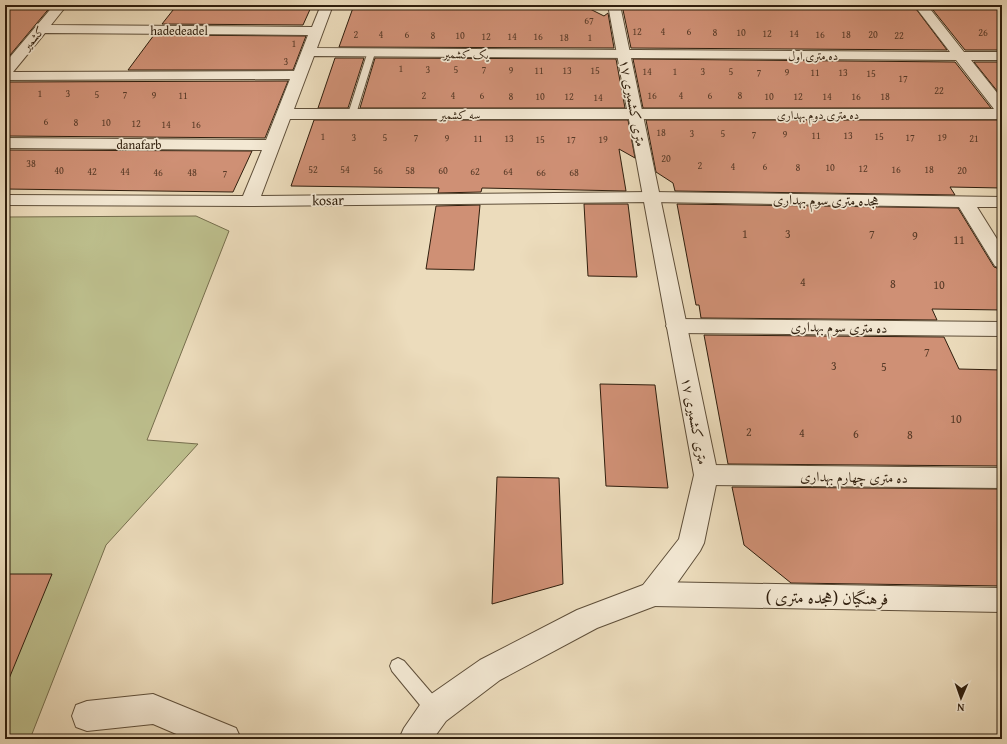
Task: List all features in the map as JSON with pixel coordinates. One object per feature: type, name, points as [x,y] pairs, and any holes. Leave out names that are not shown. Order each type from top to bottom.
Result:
[{"type":"street","name":"کشمیر","points":[[5,72],[62,5]]},
{"type":"street","points":[[250,201],[327,5]]},
{"type":"street","name":"۱۷ متری کشمیری","points":[[614,5],[706,475],[690,543],[653,594]]},
{"type":"street","points":[[920,5],[1002,109]]},
{"type":"street","name":"hadedeadel","points":[[41,29],[316,31]]},
{"type":"street","points":[[5,52],[22,52]]},
{"type":"street","name":"یک کشمیر","points":[[308,52],[624,55]]},
{"type":"street","name":"ده متری اول","points":[[624,55],[1002,56]]},
{"type":"street","points":[[5,76],[299,75]]},
{"type":"street","name":"سه کشمیر","points":[[284,114],[635,114]]},
{"type":"street","name":"ده متری دوم بهداری","points":[[635,114],[1002,114]]},
{"type":"street","name":"danafarb","points":[[5,144],[272,145]]},
{"type":"street","name":"kosar","points":[[5,200],[250,201],[651,197]]},
{"type":"street","name":"هجده متری سوم بهداری","points":[[651,197],[1002,202]]},
{"type":"street","points":[[965,202],[1002,262]]},
{"type":"street","name":"ده متری سوم بهداری","points":[[676,326],[1002,329]]},
{"type":"street","name":"ده متری چهارم بهداری","points":[[706,475],[1002,478]]},
{"type":"street","points":[[415,739],[435,710],[490,670],[587,619],[653,594]]},
{"type":"street","name":"فرهنگیان (هجده متری )","points":[[653,594],[1002,600]]},
{"type":"street","points":[[87,716],[153,709],[224,739]]},
{"type":"lane","points":[[352,114],[371,53]]},
{"type":"lane","points":[[398,666],[435,710]]},
{"type":"green space","points":[[196,216],[229,231],[147,440],[198,444],[106,545],[30,739],[5,739],[5,217]]},
{"type":"building","points":[[5,5],[52,5],[5,61]]},
{"type":"building","points":[[177,5],[312,5],[303,25],[162,24]]},
{"type":"building","points":[[354,5],[584,6],[604,16],[608,13],[614,48],[339,47]]},
{"type":"building","points":[[622,5],[913,5],[947,50],[631,48]]},
{"type":"building","points":[[929,5],[1002,5],[1002,50],[965,50]]},
{"type":"building","points":[[154,35],[306,36],[293,70],[128,70]]},
{"type":"building","points":[[335,58],[364,58],[348,108],[318,108]]},
{"type":"building","points":[[375,58],[616,59],[625,108],[360,108]]},
{"type":"building","points":[[633,59],[955,62],[991,108],[643,108]]},
{"type":"building","points":[[974,62],[1002,62],[1002,97]]},
{"type":"building","points":[[288,81],[265,138],[5,136],[5,82]]},
{"type":"building","points":[[314,120],[628,120],[635,158],[619,149],[626,191],[482,188],[481,192],[438,193],[439,188],[291,186]]},
{"type":"building","points":[[646,120],[1002,120],[1002,188],[950,187],[955,195],[675,191],[673,183],[656,172]]},
{"type":"building","points":[[5,150],[252,151],[233,192],[5,189]]},
{"type":"building","points":[[584,204],[628,204],[637,277],[588,276]]},
{"type":"building","points":[[677,204],[958,208],[994,267],[997,268],[1002,277],[1002,310],[932,309],[937,320],[701,318],[699,305],[696,305]]},
{"type":"building","points":[[480,205],[474,270],[426,269],[436,206]]},
{"type":"building","points":[[704,335],[944,337],[959,369],[1002,370],[1002,466],[728,464]]},
{"type":"building","points":[[600,384],[655,385],[668,488],[606,486]]},
{"type":"building","points":[[497,477],[559,478],[563,584],[492,604]]},
{"type":"building","points":[[732,487],[1002,489],[1002,586],[791,583],[744,545]]},
{"type":"building","points":[[5,574],[52,574],[6,686],[5,686]]}]
